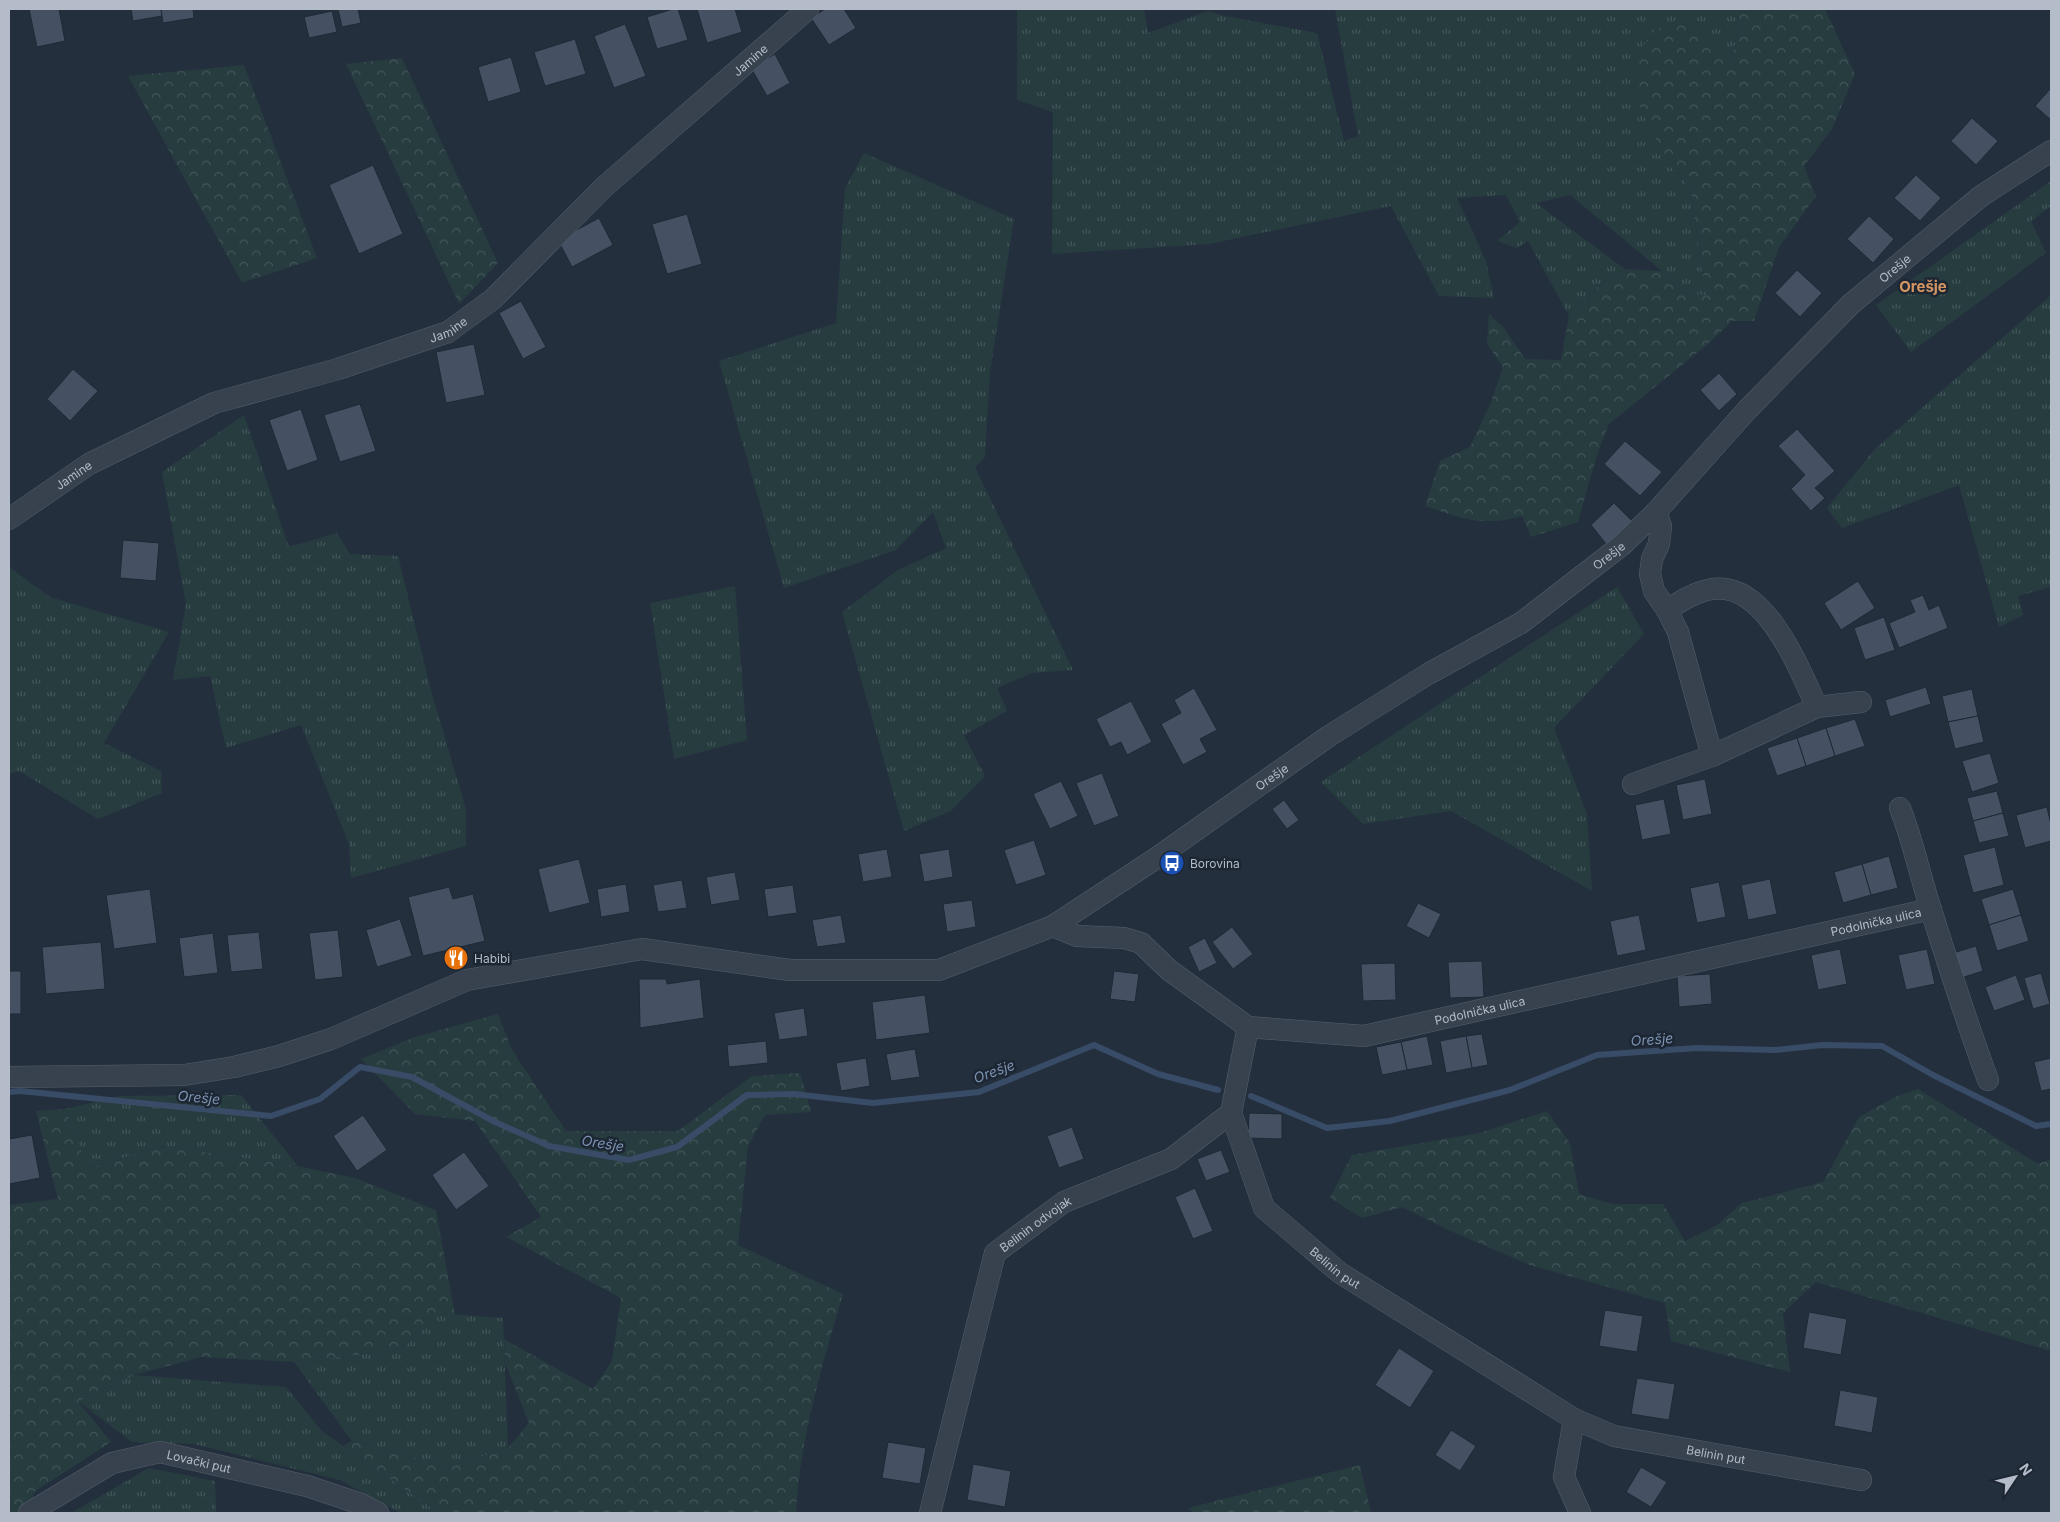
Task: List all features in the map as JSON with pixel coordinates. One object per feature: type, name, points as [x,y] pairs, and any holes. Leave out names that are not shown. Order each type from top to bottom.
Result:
[{"type":"street","name":"Jamine","points":[[9,519],[89,464],[214,403],[338,369],[448,332],[493,299],[604,187],[808,9]]},
{"type":"street","name":"Orešje","points":[[9,1077],[184,1075],[234,1067],[279,1056],[331,1039],[468,980],[642,949],[790,970],[939,970],[1053,926],[1155,859],[1329,736],[1428,674],[1521,623],[1622,546],[1656,512],[1747,410],[1851,304],[1981,196],[2051,151]]},
{"type":"street","points":[[1656,512],[1661,526],[1659,544],[1652,559],[1650,574],[1654,591],[1667,610],[1678,632],[1712,756]]},
{"type":"street","points":[[1667,610],[1689,597],[1713,589],[1732,591],[1746,598],[1769,618],[1787,642],[1817,707]]},
{"type":"street","points":[[1632,784],[1712,756],[1817,707],[1861,702]]},
{"type":"street","name":"Podolnička ulica","points":[[1900,808],[1911,838],[1969,1030],[1988,1080]]},
{"type":"street","name":"Podolnička ulica","points":[[1248,1026],[1364,1036],[1931,909]]},
{"type":"street","points":[[1053,926],[1077,936],[1124,938],[1141,943],[1169,970],[1248,1026],[1231,1113]]},
{"type":"street","name":"Belinin put","points":[[1231,1113],[1264,1208],[1340,1273],[1574,1419],[1614,1436],[1861,1480]]},
{"type":"street","name":"Belinin odvojak","points":[[930,1513],[995,1253],[1064,1202],[1172,1159],[1231,1113]]},
{"type":"street","points":[[1574,1419],[1564,1477],[1580,1513]]},
{"type":"street","name":"Lovački put","points":[[30,1513],[112,1463],[160,1452],[306,1486],[361,1504],[378,1513]]},
{"type":"green space","points":[[1017,9],[1144,9],[1148,33],[1208,11],[1220,15],[1317,33],[1344,141],[1358,136],[1335,9],[1735,9],[1739,20],[1732,62],[1710,43],[1668,163],[1691,189],[1702,271],[1710,295],[1684,294],[1662,271],[1570,195],[1536,203],[1625,269],[1595,289],[1569,316],[1528,241],[1517,248],[1497,241],[1520,222],[1506,195],[1457,198],[1486,261],[1494,298],[1439,296],[1391,206],[1209,244],[1052,254],[1053,112],[1017,100]]},
{"type":"green space","points":[[1735,9],[1825,9],[1855,74],[1832,129],[1804,166],[1816,196],[1779,247],[1754,321],[1732,321],[1708,344],[1609,424],[1597,455],[1578,522],[1531,537],[1522,516],[1496,521],[1473,520],[1425,506],[1440,461],[1470,447],[1491,402],[1503,367],[1487,344],[1489,314],[1504,328],[1525,359],[1561,360],[1569,316],[1595,289],[1625,269],[1662,271],[1684,294],[1709,295],[1702,271],[1691,189],[1668,164],[1635,96],[1636,55],[1656,29],[1684,18],[1732,61],[1739,20]]},
{"type":"green space","points":[[402,58],[498,263],[459,304],[346,64]]},
{"type":"green space","points":[[244,65],[317,258],[242,283],[128,76]]},
{"type":"green space","points":[[864,153],[1014,219],[990,372],[985,457],[975,467],[1073,670],[1032,673],[997,688],[1007,711],[964,735],[985,776],[951,811],[904,831],[842,612],[898,570],[946,548],[933,512],[896,550],[784,588],[719,361],[836,323],[845,189]]},
{"type":"green space","points":[[2051,181],[2051,206],[2031,221],[2046,253],[1911,352],[1876,305]]},
{"type":"green space","points":[[2051,295],[2051,587],[2018,596],[2023,615],[1999,627],[1959,485],[1842,528],[1827,508],[1875,449]]},
{"type":"green space","points":[[244,415],[289,547],[337,533],[350,554],[398,556],[430,687],[466,809],[466,846],[351,878],[349,844],[301,725],[226,748],[210,676],[173,680],[186,604],[162,472]]},
{"type":"green space","points":[[9,567],[50,597],[169,632],[104,743],[161,771],[162,793],[98,819],[19,771],[9,774]]},
{"type":"green space","points":[[735,586],[747,740],[674,759],[650,603]]},
{"type":"green space","points":[[1617,587],[1644,634],[1554,728],[1587,814],[1592,891],[1451,811],[1363,824],[1321,782]]},
{"type":"green space","points":[[498,1014],[512,1050],[566,1131],[678,1131],[752,1076],[800,1073],[811,1112],[765,1115],[748,1146],[738,1245],[843,1294],[813,1402],[802,1457],[796,1513],[439,1513],[343,1446],[352,1441],[450,1467],[508,1448],[529,1423],[505,1363],[504,1339],[593,1389],[612,1361],[621,1298],[506,1237],[541,1217],[475,1121],[415,1114],[361,1059],[415,1037]]},
{"type":"green space","points":[[1918,1089],[2038,1164],[2051,1159],[2051,1351],[1816,1282],[1783,1313],[1790,1372],[1671,1341],[1665,1303],[1530,1265],[1453,1232],[1402,1207],[1362,1218],[1330,1198],[1352,1155],[1479,1133],[1547,1111],[1570,1143],[1579,1194],[1613,1204],[1663,1204],[1685,1241],[1716,1226],[1742,1203],[1823,1182],[1859,1117],[1895,1097]]},
{"type":"green space","points":[[241,1095],[298,1166],[165,1146],[87,1168],[65,1109],[120,1096]]},
{"type":"green space","points":[[65,1109],[88,1168],[165,1146],[297,1166],[355,1178],[436,1210],[455,1315],[436,1314],[401,1350],[294,1362],[202,1357],[134,1375],[78,1401],[111,1442],[34,1492],[30,1513],[9,1513],[9,1205],[58,1199],[36,1111]]},
{"type":"green space","points":[[436,1313],[503,1318],[508,1448],[450,1467],[352,1441],[294,1362],[401,1350]]},
{"type":"green space","points":[[134,1375],[286,1387],[322,1431],[439,1513],[400,1513],[340,1480],[194,1444],[132,1442],[78,1401]]},
{"type":"green space","points":[[1360,1465],[1371,1513],[1194,1513],[1188,1508]]},
{"type":"green space","points":[[149,1468],[215,1481],[216,1513],[71,1513]]},
{"type":"building","points":[[29,9],[59,9],[65,41],[37,47]]},
{"type":"building","points":[[131,9],[161,9],[162,16],[133,21]]},
{"type":"building","points":[[161,9],[193,9],[194,18],[163,23]]},
{"type":"building","points":[[338,9],[358,9],[361,23],[342,27]]},
{"type":"building","points":[[678,9],[688,40],[657,49],[647,17]]},
{"type":"building","points":[[697,9],[735,9],[742,32],[707,43]]},
{"type":"building","points":[[825,9],[844,9],[856,28],[829,45],[811,18]]},
{"type":"building","points":[[332,11],[337,32],[309,38],[304,17]]},
{"type":"building","points":[[625,24],[646,76],[614,88],[594,36]]},
{"type":"building","points":[[575,39],[586,74],[545,86],[534,52]]},
{"type":"building","points":[[775,54],[790,83],[767,96],[751,68]]},
{"type":"building","points":[[511,57],[521,92],[488,102],[478,67]]},
{"type":"building","points":[[2051,88],[2051,120],[2035,106]]},
{"type":"building","points":[[1972,118],[1998,141],[1976,165],[1951,141]]},
{"type":"building","points":[[373,165],[403,234],[359,254],[329,185]]},
{"type":"building","points":[[1916,175],[1941,198],[1920,221],[1894,198]]},
{"type":"building","points":[[687,214],[702,264],[667,274],[652,224]]},
{"type":"building","points":[[1869,216],[1894,239],[1873,263],[1847,239]]},
{"type":"building","points":[[599,218],[613,245],[572,267],[558,240]]},
{"type":"building","points":[[1797,270],[1822,293],[1800,317],[1775,293]]},
{"type":"building","points":[[521,301],[546,347],[523,359],[499,313]]},
{"type":"building","points":[[474,344],[485,395],[446,403],[436,352]]},
{"type":"building","points":[[73,369],[98,391],[70,421],[47,399]]},
{"type":"building","points":[[1719,373],[1737,394],[1719,411],[1700,390]]},
{"type":"building","points":[[360,404],[376,451],[340,462],[324,415]]},
{"type":"building","points":[[301,409],[318,460],[287,471],[269,420]]},
{"type":"building","points":[[1797,429],[1835,471],[1815,488],[1825,498],[1811,511],[1791,489],[1805,475],[1778,446]]},
{"type":"building","points":[[1625,441],[1662,472],[1640,496],[1604,464]]},
{"type":"building","points":[[1614,503],[1633,522],[1607,545],[1591,525]]},
{"type":"building","points":[[123,540],[159,543],[156,581],[120,578]]},
{"type":"building","points":[[1858,581],[1875,608],[1841,630],[1824,603]]},
{"type":"building","points":[[1923,595],[1929,610],[1939,605],[1948,628],[1899,648],[1889,623],[1915,612],[1910,600]]},
{"type":"building","points":[[1884,617],[1895,650],[1865,660],[1854,628]]},
{"type":"building","points":[[1926,687],[1931,704],[1890,717],[1885,700]]},
{"type":"building","points":[[1194,688],[1217,730],[1200,739],[1207,752],[1183,765],[1161,724],[1181,713],[1174,700]]},
{"type":"building","points":[[1972,689],[1978,716],[1948,722],[1942,696]]},
{"type":"building","points":[[1131,701],[1152,742],[1127,755],[1121,742],[1110,747],[1096,719]]},
{"type":"building","points":[[1978,716],[1984,742],[1955,749],[1948,722]]},
{"type":"building","points":[[1855,719],[1865,746],[1835,756],[1826,728]]},
{"type":"building","points":[[1826,728],[1835,756],[1806,766],[1797,738]]},
{"type":"building","points":[[1797,738],[1806,766],[1777,776],[1767,748]]},
{"type":"building","points":[[1990,753],[1999,783],[1972,792],[1962,761]]},
{"type":"building","points":[[1102,773],[1119,816],[1094,826],[1076,783]]},
{"type":"building","points":[[1705,779],[1712,814],[1683,820],[1676,785]]},
{"type":"building","points":[[1061,781],[1078,816],[1050,829],[1033,794]]},
{"type":"building","points":[[1997,791],[2003,813],[1973,821],[1967,798]]},
{"type":"building","points":[[1664,799],[1671,834],[1642,840],[1635,805]]},
{"type":"building","points":[[1284,800],[1299,820],[1287,829],[1272,809]]},
{"type":"building","points":[[2047,807],[2051,825],[2051,841],[2025,848],[2016,815]]},
{"type":"building","points":[[2003,813],[2009,836],[1979,843],[1973,821]]},
{"type":"building","points":[[1034,840],[1046,875],[1016,885],[1004,850]]},
{"type":"building","points":[[1995,847],[2004,885],[1973,893],[1963,855]]},
{"type":"building","points":[[887,849],[892,877],[863,882],[858,854]]},
{"type":"building","points":[[949,849],[953,877],[924,882],[919,854]]},
{"type":"building","points":[[1889,856],[1898,888],[1871,895],[1862,864]]},
{"type":"building","points":[[579,859],[590,903],[549,913],[538,869]]},
{"type":"building","points":[[1862,864],[1871,895],[1843,903],[1834,872]]},
{"type":"building","points":[[735,872],[740,900],[711,905],[706,877]]},
{"type":"building","points":[[1770,879],[1777,914],[1748,920],[1741,885]]},
{"type":"building","points":[[682,880],[687,908],[658,912],[653,885]]},
{"type":"building","points":[[1719,882],[1726,917],[1697,923],[1690,888]]},
{"type":"building","points":[[626,884],[630,912],[601,917],[597,889]]},
{"type":"building","points":[[793,885],[797,913],[768,917],[764,889]]},
{"type":"building","points":[[449,887],[453,899],[473,894],[485,941],[423,956],[408,897]]},
{"type":"building","points":[[150,889],[157,943],[114,949],[106,895]]},
{"type":"building","points":[[2013,889],[2021,915],[1989,925],[1981,899]]},
{"type":"building","points":[[972,900],[976,927],[947,932],[943,904]]},
{"type":"building","points":[[1418,903],[1441,914],[1429,938],[1406,926]]},
{"type":"building","points":[[841,915],[846,943],[817,947],[812,920]]},
{"type":"building","points":[[1639,915],[1646,950],[1617,956],[1610,921]]},
{"type":"building","points":[[2021,915],[2029,941],[1997,951],[1989,925]]},
{"type":"building","points":[[400,919],[412,956],[377,967],[366,930]]},
{"type":"building","points":[[1232,927],[1253,954],[1233,969],[1212,942]]},
{"type":"building","points":[[338,930],[343,977],[315,980],[309,933]]},
{"type":"building","points":[[259,932],[263,969],[231,972],[227,935]]},
{"type":"building","points":[[213,933],[218,973],[184,977],[179,938]]},
{"type":"building","points":[[1205,938],[1217,963],[1199,972],[1188,947]]},
{"type":"building","points":[[101,942],[105,989],[46,994],[42,947]]},
{"type":"building","points":[[1976,946],[1983,971],[1961,978],[1953,953]]},
{"type":"building","points":[[1840,949],[1847,984],[1818,990],[1811,955]]},
{"type":"building","points":[[1927,949],[1935,984],[1906,990],[1898,955]]},
{"type":"building","points":[[1482,961],[1484,997],[1450,998],[1448,962]]},
{"type":"building","points":[[1395,963],[1396,1000],[1363,1001],[1361,964]]},
{"type":"building","points":[[9,971],[21,971],[21,1014],[9,1014]]},
{"type":"building","points":[[1114,971],[1139,974],[1135,1002],[1110,999]]},
{"type":"building","points":[[2041,973],[2050,1004],[2033,1009],[2024,978]]},
{"type":"building","points":[[1710,974],[1712,1004],[1679,1007],[1677,976]]},
{"type":"building","points":[[2016,975],[2025,1000],[1994,1011],[1985,987]]},
{"type":"building","points":[[639,979],[666,979],[667,984],[700,979],[704,1018],[640,1028]]},
{"type":"building","points":[[925,995],[930,1033],[876,1040],[872,1002]]},
{"type":"building","points":[[804,1008],[808,1036],[779,1040],[774,1013]]},
{"type":"building","points":[[1482,1034],[1488,1065],[1472,1068],[1466,1036]]},
{"type":"building","points":[[1427,1036],[1433,1065],[1407,1070],[1401,1042]]},
{"type":"building","points":[[1466,1036],[1472,1068],[1446,1073],[1440,1041]]},
{"type":"building","points":[[766,1041],[768,1063],[729,1067],[727,1045]]},
{"type":"building","points":[[1401,1042],[1407,1070],[1382,1075],[1376,1047]]},
{"type":"building","points":[[915,1049],[920,1077],[891,1081],[886,1054]]},
{"type":"building","points":[[866,1058],[870,1086],[841,1091],[836,1063]]},
{"type":"building","points":[[2051,1058],[2051,1089],[2041,1091],[2034,1062]]},
{"type":"building","points":[[1249,1113],[1282,1114],[1282,1139],[1248,1138]]},
{"type":"building","points":[[363,1115],[387,1150],[357,1171],[333,1136]]},
{"type":"building","points":[[1072,1127],[1084,1159],[1059,1168],[1047,1136]]},
{"type":"building","points":[[32,1135],[40,1178],[9,1184],[9,1139]]},
{"type":"building","points":[[1221,1150],[1230,1172],[1206,1181],[1197,1159]]},
{"type":"building","points":[[464,1152],[489,1186],[456,1210],[432,1175]]},
{"type":"building","points":[[1195,1188],[1213,1231],[1193,1239],[1175,1197]]},
{"type":"building","points":[[1605,1310],[1643,1316],[1637,1352],[1599,1346]]},
{"type":"building","points":[[1809,1312],[1847,1319],[1841,1355],[1803,1348]]},
{"type":"building","points":[[1399,1348],[1434,1371],[1410,1408],[1375,1385]]},
{"type":"building","points":[[1637,1378],[1675,1384],[1669,1420],[1631,1414]]},
{"type":"building","points":[[1840,1390],[1878,1397],[1872,1433],[1834,1426]]},
{"type":"building","points":[[1451,1430],[1476,1446],[1460,1471],[1435,1455]]},
{"type":"building","points":[[888,1442],[926,1448],[920,1484],[882,1478]]},
{"type":"building","points":[[973,1464],[1011,1471],[1005,1507],[967,1500]]},
{"type":"building","points":[[1641,1467],[1667,1482],[1651,1507],[1626,1492]]},
{"type":"waterway","name":"Orešje","points":[[9,1092],[20,1091],[271,1116],[320,1099],[360,1067],[412,1077],[495,1122],[549,1146],[629,1160],[677,1147],[747,1095],[794,1094],[873,1103],[979,1092],[1094,1045],[1158,1074],[1218,1090]]},
{"type":"waterway","name":"Orešje","points":[[1251,1096],[1327,1128],[1390,1121],[1510,1090],[1597,1055],[1697,1048],[1775,1050],[1822,1045],[1882,1046],[1933,1075],[2036,1126],[2051,1124]]},
{"type":"place","name":"Borovina","points":[[1172,863]]},
{"type":"place","name":"Habibi","points":[[456,958]]},
{"type":"district","name":"Orešje","points":[[1923,286]]}]
